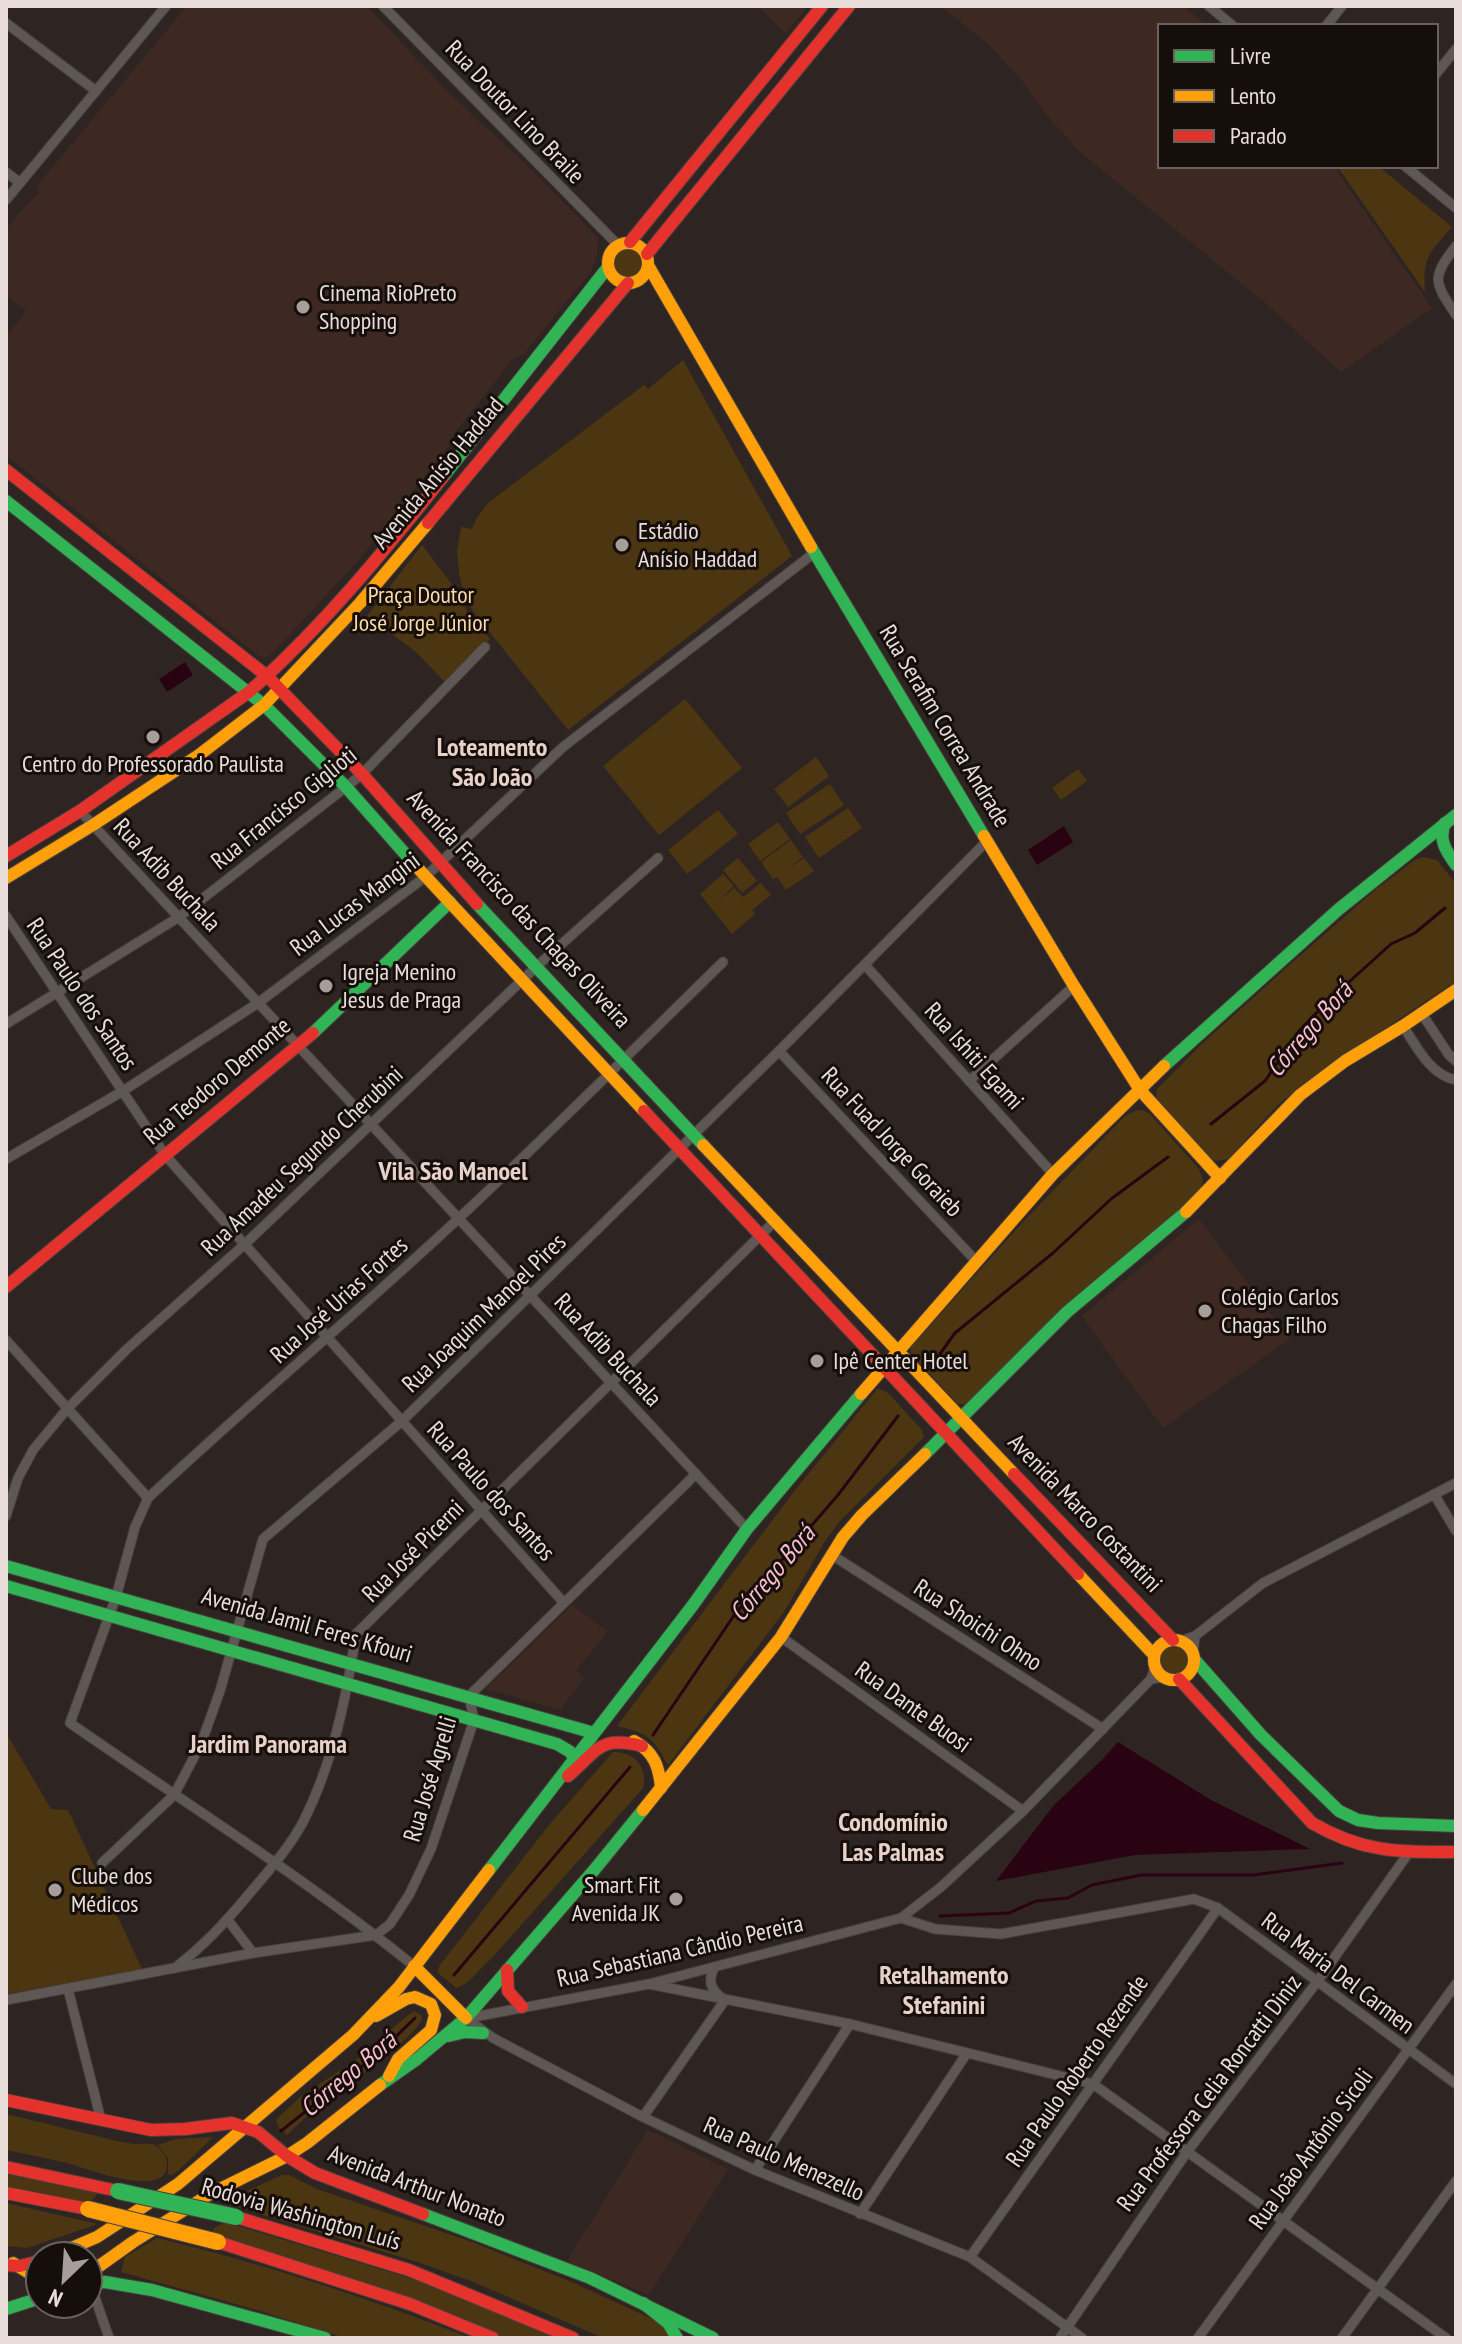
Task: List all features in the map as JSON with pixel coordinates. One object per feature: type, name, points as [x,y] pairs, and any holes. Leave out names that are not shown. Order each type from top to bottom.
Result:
[{"type":"main road","points":[[822,6],[624,244],[610,255],[608,267],[615,279],[628,283],[640,280],[849,6]]},
{"type":"main road","points":[[791,45],[807,59]]},
{"type":"main road","points":[[624,244],[643,248],[649,269]]},
{"type":"main road","name":"Avenida Anísio Haddad","points":[[6,856],[80,811],[249,692],[267,676],[344,595],[413,515],[608,267]]},
{"type":"main road","name":"Rua Serafim Correa Andrade","points":[[649,269],[814,553],[1074,986],[1140,1090],[1220,1178]]},
{"type":"main road","name":"Avenida Anísio Haddad","points":[[6,878],[199,755],[264,705],[427,526],[628,283]]},
{"type":"main road","name":"Avenida Francisco das Chagas Oliveira","points":[[6,470],[267,676],[362,774],[440,864],[961,1419]]},
{"type":"main road","name":"Avenida Francisco das Chagas Oliveira","points":[[6,501],[264,705],[346,787],[425,877],[947,1433]]},
{"type":"main road","points":[[413,515],[427,526]]},
{"type":"main road","points":[[63,546],[80,529]]},
{"type":"main road","points":[[181,639],[195,620]]},
{"type":"main road","points":[[90,2240],[178,2184],[370,2018],[399,1987],[693,1605],[747,1529],[897,1350],[1053,1174],[1247,989],[1451,819]]},
{"type":"main road","points":[[1441,845],[1442,831],[1451,819]]},
{"type":"main road","points":[[1419,843],[1441,845],[1456,865]]},
{"type":"main road","name":"Rua Teodoro Demonte","points":[[6,1287],[299,1047],[450,902]]},
{"type":"main road","points":[[104,2267],[133,2242],[210,2194],[307,2143],[466,2018],[595,1869],[781,1637],[843,1537],[862,1515],[1067,1312],[1196,1203],[1300,1095],[1345,1061],[1456,990]]},
{"type":"main road","name":"Avenida Marco Costantini","points":[[961,1419],[1183,1639],[1193,1657],[1261,1735],[1339,1811],[1358,1820],[1378,1823],[1456,1826]]},
{"type":"main road","name":"Avenida Marco Costantini","points":[[947,1433],[1161,1671],[1312,1823],[1352,1845],[1386,1851],[1456,1852]]},
{"type":"main road","points":[[970,1459],[986,1445]]},
{"type":"main road","name":"Avenida Jamil Feres Kfouri","points":[[6,1566],[594,1733],[619,1736],[642,1746]]},
{"type":"main road","name":"Avenida Jamil Feres Kfouri","points":[[6,1586],[557,1744],[575,1758]]},
{"type":"main road","points":[[1183,1639],[1161,1644],[1161,1671],[1190,1672],[1193,1657]]},
{"type":"main road","points":[[553,1786],[578,1769],[599,1747],[616,1741],[642,1746],[652,1753],[658,1764],[661,1788]]},
{"type":"main road","points":[[414,1966],[466,2018]]},
{"type":"main road","points":[[507,1970],[507,1989],[522,2007]]},
{"type":"main road","points":[[370,2018],[387,2013],[412,1997],[426,2001],[433,2010],[435,2019],[426,2037],[397,2061],[387,2079]]},
{"type":"main road","points":[[440,2039],[457,2033],[483,2033]]},
{"type":"main road","points":[[6,2100],[151,2130],[232,2123],[245,2127]]},
{"type":"main road","name":"Avenida Arthur Nonato","points":[[245,2127],[258,2132],[287,2156],[315,2173],[590,2278],[713,2338]]},
{"type":"main road","name":"Rodovia Washington Luís","points":[[6,2167],[236,2217],[409,2270],[573,2338]]},
{"type":"main road","name":"Rodovia Washington Luís","points":[[6,2193],[88,2209],[218,2242],[410,2304],[493,2338]]},
{"type":"main road","points":[[104,2282],[152,2290],[325,2338]]},
{"type":"main road","points":[[643,2303],[668,2323],[677,2338]]},
{"type":"street","points":[[6,200],[166,6]]},
{"type":"street","name":"Rua Doutor Lino Braile","points":[[383,6],[624,244]]},
{"type":"street","points":[[1209,6],[1231,24]]},
{"type":"street","points":[[1328,24],[1342,6]]},
{"type":"street","points":[[6,23],[96,91]]},
{"type":"street","points":[[1438,72],[1456,49]]},
{"type":"street","points":[[1407,168],[1456,208]]},
{"type":"street","points":[[6,172],[20,183]]},
{"type":"street","points":[[1456,246],[1438,274],[1438,285],[1456,315]]},
{"type":"street","name":"Rua Lucas Mangini","points":[[6,1159],[123,1091],[258,1003],[425,877],[563,747],[814,553]]},
{"type":"street","name":"Rua Francisco Giglioti","points":[[6,1024],[179,917],[346,787],[485,647]]},
{"type":"street","name":"Rua Adib Buchala","points":[[80,811],[747,1529]]},
{"type":"street","name":"Rua Joaquim Manoel Pires","points":[[102,1863],[174,1795],[201,1744],[220,1691],[263,1539],[402,1421],[779,1051],[986,842]]},
{"type":"street","name":"Rua Amadeu Segundo Cherubini","points":[[6,1516],[18,1478],[33,1450],[67,1409],[127,1349],[245,1244],[537,966],[658,858]]},
{"type":"street","name":"Rua Paulo dos Santos","points":[[6,916],[165,1155],[564,1603]]},
{"type":"street","name":"Rua José Urias Fortes","points":[[174,1795],[70,1723],[116,1597],[135,1527],[148,1498],[459,1218],[611,1074],[723,962]]},
{"type":"street","name":"Rua Ishiti Egami","points":[[865,965],[1053,1174]]},
{"type":"street","points":[[969,1081],[1074,986]]},
{"type":"street","points":[[1403,1026],[1433,1068],[1451,1080],[1455,1061],[1422,1014]]},
{"type":"street","name":"Rua Fuad Jorge Goraieb","points":[[779,1051],[976,1261]]},
{"type":"street","name":"Rua José Picerni","points":[[175,1968],[203,1947],[275,1862],[302,1822],[322,1779],[341,1718],[356,1634],[776,1220]]},
{"type":"street","points":[[6,1340],[148,1498]]},
{"type":"street","name":"Rua José Agrelli","points":[[376,1935],[390,1924],[409,1895],[431,1849],[474,1720],[469,1696],[696,1474]]},
{"type":"street","points":[[1183,1639],[1263,1583],[1456,1483]]},
{"type":"street","points":[[1434,1494],[1456,1531]]},
{"type":"street","name":"Rua Shoichi Ohno","points":[[832,1555],[1103,1729]]},
{"type":"street","name":"Rua Dante Buosi","points":[[781,1637],[1023,1811]]},
{"type":"street","points":[[901,1918],[941,1887],[1023,1811],[1161,1671]]},
{"type":"street","points":[[174,1795],[275,1862],[414,1966]]},
{"type":"street","points":[[1386,1851],[1393,1863],[1394,1873]]},
{"type":"street","name":"Rua Professora Celia Roncatti Diniz","points":[[1060,2338],[1187,2152],[1317,1982],[1410,1851]]},
{"type":"street","name":"Rua Maria Del Carmen","points":[[901,1918],[935,1929],[1001,1934],[1194,1899],[1218,1908],[1456,2084]]},
{"type":"street","name":"Rua Paulo Roberto Rezende","points":[[970,2257],[1218,1908]]},
{"type":"street","name":"Rua Sebastiana Cândio Pereira","points":[[466,2018],[649,1984],[901,1918]]},
{"type":"street","points":[[227,1919],[253,1953]]},
{"type":"street","points":[[6,2000],[253,1953],[376,1935]]},
{"type":"street","points":[[714,1968],[710,1984],[725,2000]]},
{"type":"street","points":[[649,1984],[850,2024],[1093,2084],[1446,2338]]},
{"type":"street","name":"Rua João Antônio Sicoli","points":[[1198,2338],[1456,1984]]},
{"type":"street","points":[[68,1989],[101,2120]]},
{"type":"street","points":[[643,2117],[725,2000]]},
{"type":"street","name":"Rua Paulo Menezello","points":[[466,2018],[483,2033],[643,2117],[755,2170],[970,2257],[1082,2338]]},
{"type":"street","points":[[755,2170],[850,2024]]},
{"type":"street","points":[[860,2214],[967,2053]]},
{"type":"street","points":[[1342,2338],[1456,2181]]},
{"type":"shaded area","points":[[187,6],[367,6],[446,90],[535,173],[598,238],[597,255],[591,272],[523,355],[513,359],[358,561],[268,657],[259,656],[6,455],[6,337],[26,311],[6,295],[6,228],[40,191],[36,187]]},
{"type":"shaded area","points":[[758,6],[808,6],[786,33]]},
{"type":"shaded area","points":[[939,6],[1183,6],[1206,24],[1158,24],[1158,168],[1334,168],[1432,308],[1341,372],[1269,306],[1079,151],[1045,113],[1023,81],[980,37]]},
{"type":"shaded area","points":[[185,662],[193,675],[167,692],[159,679]]},
{"type":"shaded area","points":[[1064,826],[1073,842],[1037,865],[1028,850]]},
{"type":"shaded area","name":"Colégio Carlos Chagas Filho","points":[[1199,1219],[1290,1339],[1163,1428],[1082,1316]]},
{"type":"shaded area","points":[[572,1605],[608,1632],[576,1670],[584,1678],[560,1710],[486,1689]]},
{"type":"shaded area","points":[[1118,1742],[1211,1800],[1310,1849],[1135,1855],[996,1881],[1054,1805]]},
{"type":"shaded area","points":[[648,2130],[728,2169],[649,2295],[567,2261]]},
{"type":"green space","points":[[1338,168],[1380,168],[1452,227],[1426,263],[1425,292]]},
{"type":"green space","points":[[628,246],[639,251],[644,262],[639,273],[628,278],[617,273],[612,262],[617,251]]},
{"type":"green space","name":"Estádio Anísio Haddad","points":[[683,360],[792,556],[568,730],[472,610],[459,572],[457,551],[461,527],[472,529],[488,503],[644,385],[648,389]]},
{"type":"green space","name":"Praça Doutor José Jorge Júnior","points":[[422,545],[460,595],[468,614],[490,639],[446,683],[415,651],[367,616]]},
{"type":"green space","points":[[685,699],[742,768],[659,835],[603,766]]},
{"type":"green space","points":[[816,757],[829,776],[788,807],[774,789]]},
{"type":"green space","points":[[1078,769],[1087,781],[1061,800],[1052,788]]},
{"type":"green space","points":[[830,784],[844,805],[800,834],[786,813]]},
{"type":"green space","points":[[848,808],[862,828],[819,858],[805,837]]},
{"type":"green space","points":[[718,810],[738,834],[687,874],[668,850]]},
{"type":"green space","points":[[778,822],[790,839],[760,861],[748,844]]},
{"type":"green space","points":[[791,840],[803,857],[787,870],[804,858],[814,871],[786,890],[761,862]]},
{"type":"green space","points":[[1423,857],[1437,860],[1456,884],[1456,981],[1311,1078],[1280,1103],[1228,1159],[1210,1159],[1156,1100],[1157,1089],[1202,1044],[1374,891]]},
{"type":"green space","points":[[738,858],[757,881],[742,893],[723,870]]},
{"type":"green space","points":[[723,874],[734,886],[717,902],[734,888],[743,897],[761,883],[771,895],[752,910],[755,914],[732,934],[700,894]]},
{"type":"green space","points":[[1137,1110],[1150,1114],[1199,1169],[1203,1180],[1199,1194],[966,1404],[958,1404],[911,1354],[910,1348],[1023,1222],[1125,1116]]},
{"type":"green space","points":[[878,1388],[888,1393],[922,1430],[924,1437],[840,1521],[784,1612],[668,1765],[648,1738],[617,1726],[796,1489]]},
{"type":"green space","points":[[1174,1646],[1184,1650],[1188,1660],[1184,1670],[1174,1674],[1164,1670],[1160,1660],[1164,1650]]},
{"type":"green space","name":"Clube dos Médicos","points":[[6,1733],[51,1809],[68,1810],[142,1969],[6,1994]]},
{"type":"green space","points":[[613,1752],[627,1755],[638,1762],[643,1773],[643,1788],[490,1960],[470,1980],[456,1988],[437,1972],[440,1965],[549,1825]]},
{"type":"green space","points":[[414,2011],[421,2015],[422,2020],[400,2044],[287,2135],[278,2126],[276,2120],[300,2097],[356,2060]]},
{"type":"green space","points":[[6,2114],[117,2141],[153,2144],[165,2157],[164,2174],[155,2180],[124,2179],[6,2150]]},
{"type":"green space","points":[[213,2137],[178,2171],[168,2174],[168,2159],[158,2145],[176,2139]]},
{"type":"green space","points":[[6,2174],[98,2193],[90,2203],[6,2187]]},
{"type":"green space","points":[[282,2175],[472,2242],[574,2283],[650,2318],[672,2338],[603,2338],[471,2281],[228,2204],[236,2196]]},
{"type":"green space","points":[[6,2203],[98,2224],[51,2240],[24,2240],[24,2248],[6,2246]]},
{"type":"green space","points":[[225,2222],[413,2279],[559,2338],[506,2338],[212,2234],[214,2228]]},
{"type":"green space","points":[[157,2238],[316,2283],[471,2338],[345,2338],[121,2272],[125,2257]]},
{"type":"waterway","name":"Córrego Borá","points":[[1211,1124],[1265,1081],[1299,1031],[1328,1001],[1391,944],[1415,933],[1445,908]]},
{"type":"waterway","name":"Córrego Borá","points":[[937,1358],[955,1333],[1053,1253],[1111,1199],[1168,1157]]},
{"type":"waterway","name":"Córrego Borá","points":[[653,1735],[735,1614],[838,1495],[898,1416]]},
{"type":"waterway","name":"Córrego Borá","points":[[454,1975],[630,1767]]},
{"type":"waterway","points":[[940,1916],[1009,1913],[1036,1901],[1068,1898],[1092,1885],[1141,1875],[1253,1875],[1342,1863]]},
{"type":"waterway","name":"Córrego Borá","points":[[281,2131],[379,2053],[415,2018]]},
{"type":"traffic: fast","points":[[443,477],[608,267]]},
{"type":"traffic: fast","points":[[6,501],[264,705],[346,787],[415,865]]},
{"type":"traffic: fast","points":[[811,547],[984,836]]},
{"type":"traffic: fast","points":[[1164,1066],[1339,909],[1456,815]]},
{"type":"traffic: fast","points":[[1445,823],[1443,840],[1456,865]]},
{"type":"traffic: fast","points":[[313,1033],[450,902]]},
{"type":"traffic: fast","points":[[477,904],[703,1145]]},
{"type":"traffic: fast","points":[[925,1454],[1067,1312],[1186,1212]]},
{"type":"traffic: fast","points":[[489,1870],[693,1605],[747,1529],[861,1394]]},
{"type":"traffic: fast","points":[[6,1566],[594,1733]]},
{"type":"traffic: fast","points":[[6,1586],[557,1744],[575,1758]]},
{"type":"traffic: fast","points":[[1194,1659],[1261,1735],[1339,1811],[1358,1820],[1378,1823],[1456,1826]]},
{"type":"traffic: fast","points":[[380,2085],[466,2018],[643,1810]]},
{"type":"traffic: fast","points":[[448,2036],[465,2032],[483,2033]]},
{"type":"traffic: fast","points":[[118,2191],[236,2217]]},
{"type":"traffic: fast","points":[[423,2214],[590,2278],[713,2338]]},
{"type":"traffic: fast","points":[[104,2282],[152,2290],[325,2338]]},
{"type":"traffic: fast","points":[[6,2309],[24,2303]]},
{"type":"traffic: fast","points":[[643,2303],[668,2323],[677,2338]]},
{"type":"traffic: slow","points":[[628,243],[642,249],[648,263],[642,277],[628,283],[614,277],[608,263],[614,249],[628,243]]},
{"type":"traffic: slow","points":[[649,267],[811,547]]},
{"type":"traffic: slow","points":[[6,878],[199,755],[264,705],[360,603],[428,523]]},
{"type":"traffic: slow","points":[[984,836],[1140,1090],[1220,1178]]},
{"type":"traffic: slow","points":[[415,865],[644,1111]]},
{"type":"traffic: slow","points":[[1186,1212],[1300,1095],[1345,1061],[1456,990]]},
{"type":"traffic: slow","points":[[861,1394],[1053,1174],[1164,1066]]},
{"type":"traffic: slow","points":[[703,1145],[1014,1474]]},
{"type":"traffic: slow","points":[[643,1810],[781,1637],[843,1537],[925,1454]]},
{"type":"traffic: slow","points":[[1078,1574],[1154,1655]]},
{"type":"traffic: slow","points":[[1174,1640],[1188,1646],[1194,1660],[1188,1674],[1174,1680],[1160,1674],[1154,1660],[1160,1646],[1174,1640]]},
{"type":"traffic: slow","points":[[634,1741],[654,1760],[661,1788]]},
{"type":"traffic: slow","points":[[90,2240],[178,2184],[353,2035],[399,1987],[489,1870]]},
{"type":"traffic: slow","points":[[414,1966],[466,2018]]},
{"type":"traffic: slow","points":[[376,2016],[415,1997],[431,2004],[435,2015],[431,2030],[398,2059],[389,2076]]},
{"type":"traffic: slow","points":[[104,2263],[210,2194],[287,2156],[380,2085]]},
{"type":"traffic: slow","points":[[88,2209],[218,2242]]},
{"type":"traffic: slow","points":[[13,2263],[24,2270]]},
{"type":"traffic: jam","points":[[630,242],[822,6]]},
{"type":"traffic: jam","points":[[647,254],[849,6]]},
{"type":"traffic: jam","points":[[428,523],[628,283]]},
{"type":"traffic: jam","points":[[6,470],[267,676],[362,774],[477,904]]},
{"type":"traffic: jam","points":[[6,856],[80,811],[249,692],[351,589],[443,477]]},
{"type":"traffic: jam","points":[[6,1287],[313,1033]]},
{"type":"traffic: jam","points":[[644,1111],[1078,1574]]},
{"type":"traffic: jam","points":[[1014,1474],[1173,1640]]},
{"type":"traffic: jam","points":[[1179,1679],[1312,1823],[1348,1840],[1382,1849],[1456,1852]]},
{"type":"traffic: jam","points":[[568,1776],[607,1744],[642,1746]]},
{"type":"traffic: jam","points":[[507,1970],[508,1991],[522,2007]]},
{"type":"traffic: jam","points":[[6,2100],[151,2130],[232,2123],[258,2132],[287,2156],[315,2173],[423,2214]]},
{"type":"traffic: jam","points":[[6,2167],[118,2191]]},
{"type":"traffic: jam","points":[[6,2193],[88,2209]]},
{"type":"traffic: jam","points":[[236,2217],[409,2270],[573,2338]]},
{"type":"traffic: jam","points":[[218,2242],[410,2304],[493,2338]]},
{"type":"traffic: jam","points":[[6,2265],[24,2265]]},
{"type":"place","name":"Cinema RioPreto Shopping","points":[[303,307]]},
{"type":"place","name":"Estádio Anísio Haddad","points":[[622,545]]},
{"type":"place","name":"Centro do Professorado Paulista","points":[[153,737]]},
{"type":"place","name":"Igreja Menino Jesus de Praga","points":[[326,986]]},
{"type":"place","name":"Colégio Carlos Chagas Filho","points":[[1205,1311]]},
{"type":"place","name":"Ipê Center Hotel","points":[[817,1361]]},
{"type":"place","name":"Clube dos Médicos","points":[[55,1890]]},
{"type":"place","name":"Smart Fit Avenida JK","points":[[676,1899]]},
{"type":"district","name":"Loteamento São João","points":[[492,762]]},
{"type":"district","name":"Vila São Manoel","points":[[453,1171]]},
{"type":"district","name":"Jardim Panorama","points":[[268,1744]]},
{"type":"district","name":"Condomínio Las Palmas","points":[[893,1837]]},
{"type":"district","name":"Retalhamento Stefanini","points":[[944,1990]]}]
